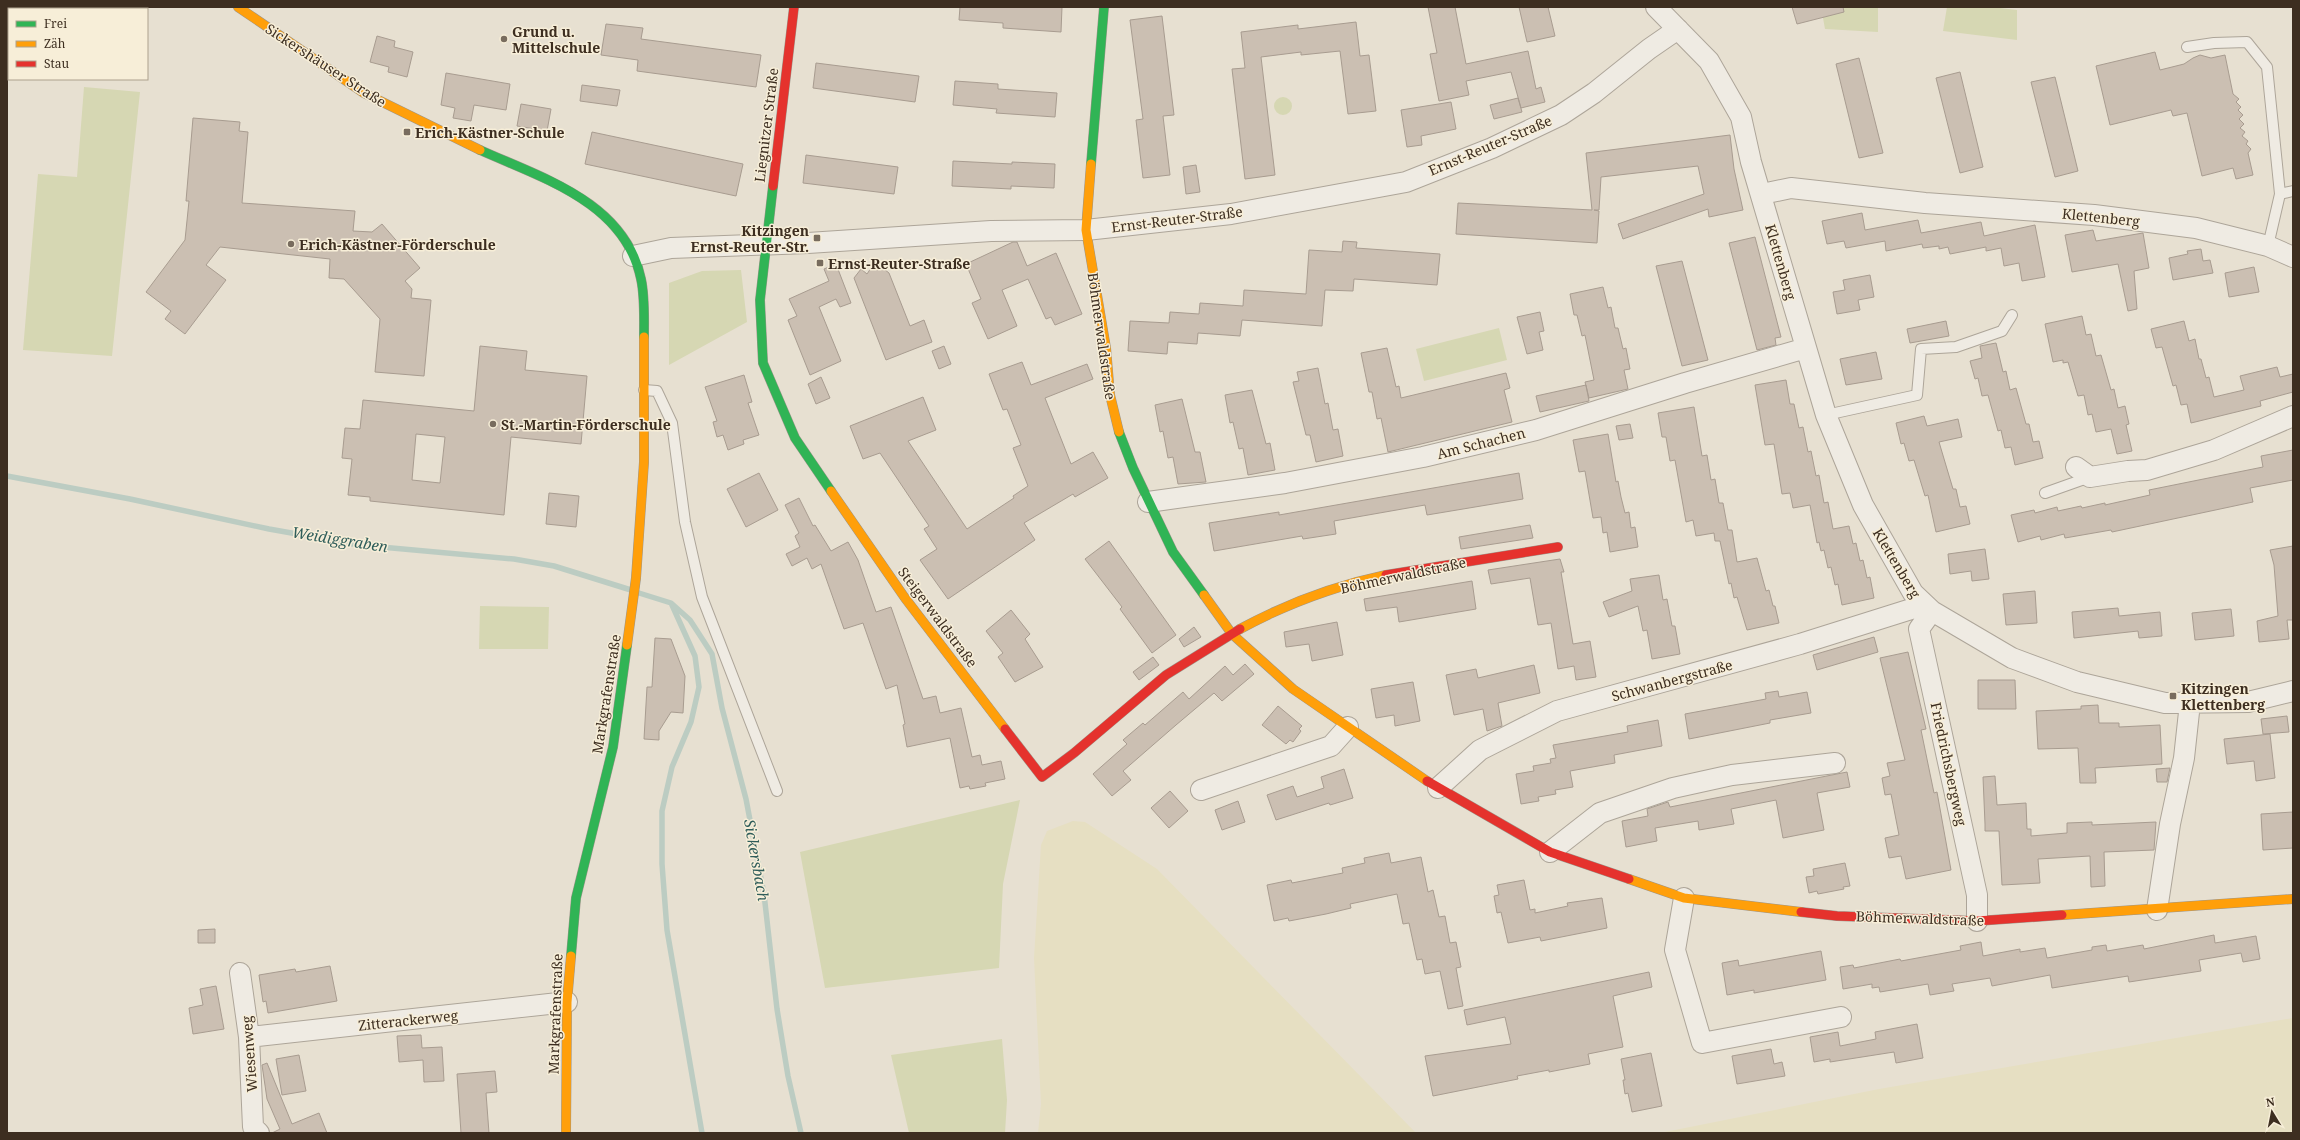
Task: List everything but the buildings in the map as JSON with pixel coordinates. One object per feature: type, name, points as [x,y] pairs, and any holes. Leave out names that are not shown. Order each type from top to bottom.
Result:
[{"type":"street","name":"Sickershäuser Straße","points":[[238,7],[364,93],[448,136],[574,193],[609,218],[620,232],[633,256]]},
{"type":"street","name":"Liegnitzer Straße","points":[[766,245],[794,7]]},
{"type":"street","name":"Böhmerwaldstraße","points":[[1104,7],[1086,230],[1106,348],[1110,395],[1118,428],[1148,502],[1173,552],[1232,634],[1293,689],[1438,788],[1550,852],[1684,898],[1837,916],[1977,921],[2157,910],[2293,899]]},
{"type":"street","name":"Klettenberg","points":[[1656,7],[1709,61],[1741,117],[1826,415],[1863,505],[1913,593],[1928,608],[2012,658],[2077,682],[2164,703],[2248,702],[2293,691]]},
{"type":"street","name":"Ernst-Reuter-Straße","points":[[633,256],[671,248],[766,245],[991,231],[1086,230],[1231,214],[1406,182],[1492,148],[1561,115],[1594,93],[1648,49],[1678,29]]},
{"type":"street","name":"Klettenberg","points":[[1762,194],[1791,188],[1925,203],[2094,215],[2196,228],[2268,246],[2293,257]]},
{"type":"street","name":"Steigerwaldstraße","points":[[766,245],[760,300],[763,363],[796,438],[905,598],[1042,777],[1066,760],[1166,675],[1232,634]]},
{"type":"street","name":"Markgrafenstraße","points":[[566,1133],[567,1002],[576,898],[613,747],[634,606],[644,462],[644,325],[641,279],[633,256]]},
{"type":"street","name":"Am Schachen","points":[[1148,502],[1285,483],[1438,454],[1536,430],[1806,348]]},
{"type":"street","points":[[2083,472],[2147,470],[2214,450],[2293,416]]},
{"type":"street","name":"Böhmerwaldstraße","points":[[1232,634],[1287,605],[1351,583],[1435,566],[1558,547]]},
{"type":"street","name":"Schwanbergstraße","points":[[1438,788],[1480,750],[1557,711],[1928,608]]},
{"type":"street","name":"Friedrichsbergweg","points":[[1928,608],[1919,629],[1977,896],[1977,921]]},
{"type":"street","points":[[2157,910],[2170,824],[2184,758],[2190,703]]},
{"type":"street","points":[[1201,790],[1331,746],[1348,727]]},
{"type":"street","points":[[1550,852],[1600,814],[1673,788],[1732,775],[1835,763]]},
{"type":"street","points":[[1684,898],[1675,950],[1702,1043],[1841,1017]]},
{"type":"street","name":"Wiesenweg","points":[[240,973],[250,1037],[253,1127],[259,1133]]},
{"type":"street","name":"Zitterackerweg","points":[[250,1037],[567,1002]]},
{"type":"lane","points":[[2187,47],[2214,43],[2247,42],[2267,67],[2280,194],[2268,246]]},
{"type":"lane","points":[[2280,194],[2293,191]]},
{"type":"lane","points":[[1826,415],[1916,395],[1921,349],[1956,347],[2002,331],[2012,315]]},
{"type":"lane","points":[[644,390],[657,390],[672,423],[685,522],[702,597],[777,791]]},
{"type":"lane","points":[[2045,493],[2083,472]]},
{"type":"shaded area","points":[[1073,821],[1085,822],[1157,869],[1416,1133],[1038,1133],[1041,1104],[1034,958],[1041,845],[1047,831]]},
{"type":"shaded area","points":[[2293,1018],[2293,1133],[1660,1133],[1879,1089]]},
{"type":"green space","points":[[1821,7],[1878,7],[1878,32],[1825,29]]},
{"type":"green space","points":[[1947,7],[1992,7],[2017,10],[2017,40],[1943,31]]},
{"type":"green space","points":[[84,87],[140,92],[112,356],[23,350],[38,174],[77,177]]},
{"type":"green space","points":[[1279,97],[1287,97],[1292,102],[1290,113],[1287,115],[1279,115],[1274,110],[1274,102]]},
{"type":"green space","points":[[741,270],[747,322],[669,365],[669,283],[702,271]]},
{"type":"green space","points":[[1499,328],[1507,360],[1424,381],[1416,349]]},
{"type":"green space","points":[[480,606],[549,607],[548,649],[479,649]]},
{"type":"green space","points":[[1020,800],[1003,884],[999,968],[825,988],[800,852]]},
{"type":"green space","points":[[1002,1039],[1007,1100],[1005,1133],[909,1133],[891,1055]]},
{"type":"waterway","name":"Weidiggraben","points":[[7,476],[130,499],[269,529],[359,545],[514,559],[554,566],[631,590]]},
{"type":"waterway","name":"Sickersbach","points":[[639,593],[671,603],[690,620],[712,654],[722,708],[746,799],[764,894],[777,1009],[788,1076],[801,1133]]},
{"type":"waterway","points":[[672,605],[695,656],[699,687],[691,722],[672,767],[662,811],[662,864],[667,930],[702,1133]]},
{"type":"traffic: fast","points":[[1091,164],[1104,7]]},
{"type":"traffic: fast","points":[[480,150],[529,171],[578,196],[599,212],[618,230],[632,252],[641,279],[644,300],[644,337]]},
{"type":"traffic: fast","points":[[773,186],[760,300],[763,363],[795,438],[831,491]]},
{"type":"traffic: fast","points":[[1119,432],[1133,468],[1173,552],[1204,595]]},
{"type":"traffic: fast","points":[[571,956],[576,898],[613,747],[627,645]]},
{"type":"traffic: slow","points":[[238,7],[364,93],[480,150]]},
{"type":"traffic: slow","points":[[1091,164],[1086,230],[1106,348],[1110,395],[1119,432]]},
{"type":"traffic: slow","points":[[627,645],[636,578],[644,462],[644,337]]},
{"type":"traffic: slow","points":[[831,491],[905,598],[1005,729]]},
{"type":"traffic: slow","points":[[1240,629],[1293,604],[1329,590],[1386,575]]},
{"type":"traffic: slow","points":[[1204,595],[1232,634],[1293,689],[1427,781]]},
{"type":"traffic: slow","points":[[1629,879],[1684,898],[1801,912]]},
{"type":"traffic: slow","points":[[2062,915],[2293,899]]},
{"type":"traffic: slow","points":[[566,1133],[567,1002],[571,956]]},
{"type":"traffic: jam","points":[[773,186],[794,7]]},
{"type":"traffic: jam","points":[[1386,575],[1558,547]]},
{"type":"traffic: jam","points":[[1005,729],[1042,777],[1074,753],[1166,675],[1240,629]]},
{"type":"traffic: jam","points":[[1427,781],[1550,852],[1629,879]]},
{"type":"traffic: jam","points":[[1801,912],[1837,916],[1977,921],[2062,915]]},
{"type":"place","name":"Grund u. Mittelschule","points":[[504,39]]},
{"type":"place","name":"Erich-Kästner-Schule","points":[[407,132]]},
{"type":"place","name":"Kitzingen Ernst-Reuter-Str.","points":[[817,238]]},
{"type":"place","name":"Erich-Kästner-Förderschule","points":[[291,244]]},
{"type":"place","name":"Ernst-Reuter-Straße","points":[[820,263]]},
{"type":"place","name":"St.-Martin-Förderschule","points":[[493,424]]},
{"type":"place","name":"Kitzingen Klettenberg","points":[[2173,696]]}]
